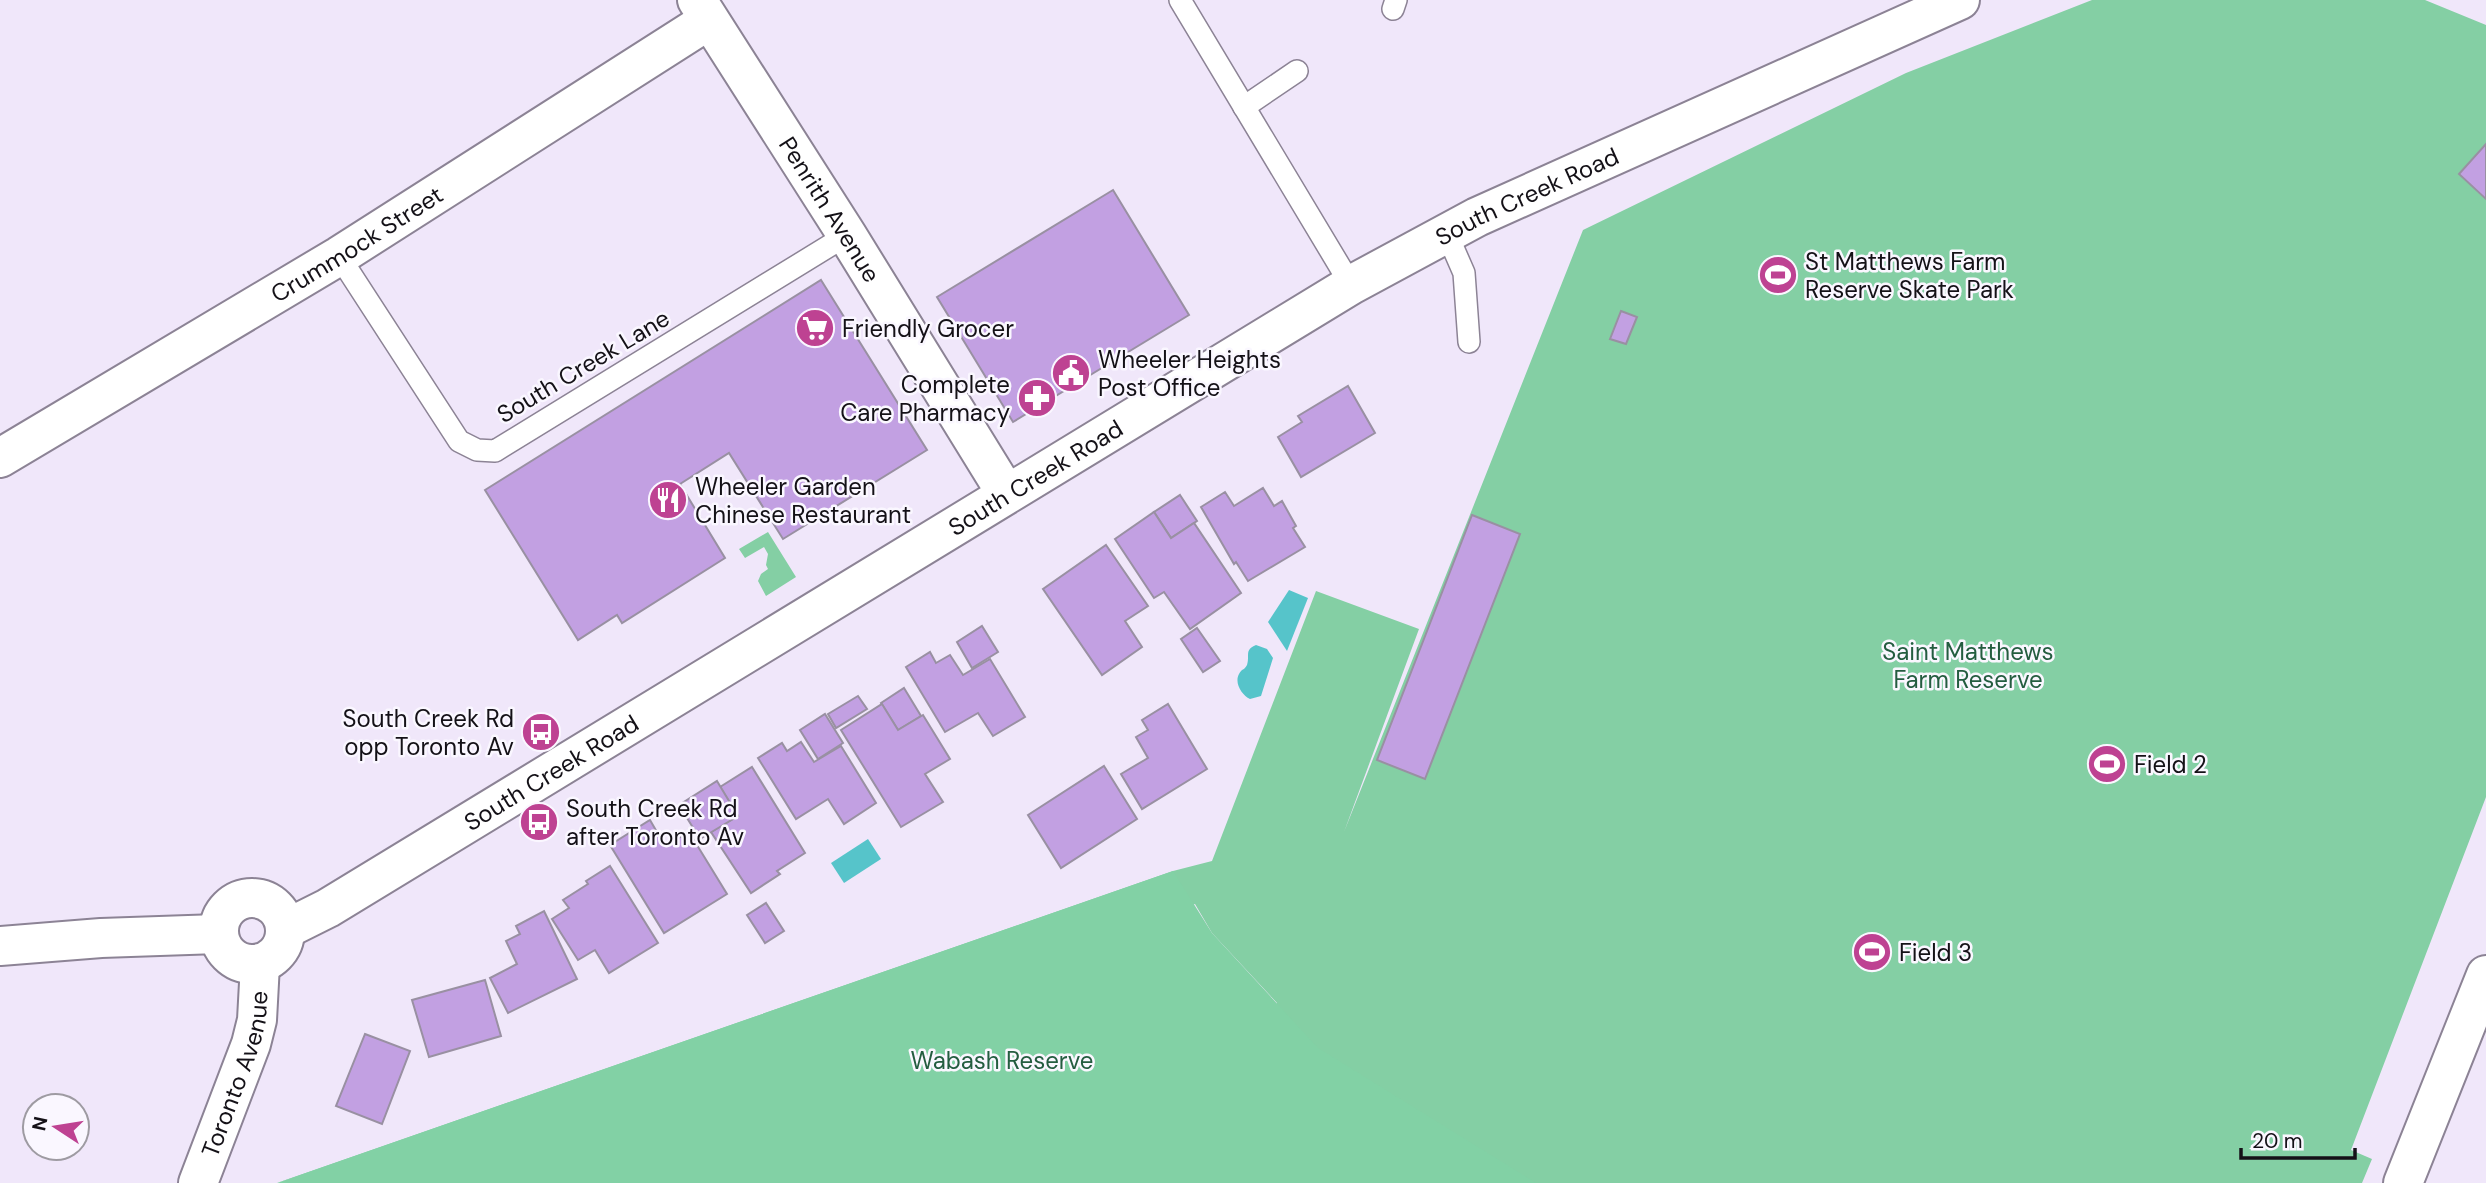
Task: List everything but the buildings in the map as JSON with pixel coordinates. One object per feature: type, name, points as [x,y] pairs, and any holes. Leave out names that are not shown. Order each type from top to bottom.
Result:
[{"type":"street","name":"South Creek Road","points":[[286,929],[328,908],[1351,285],[1477,218],[1960,0]]},
{"type":"street","name":"Penrith Avenue","points":[[703,10],[847,235],[1006,493]]},
{"type":"street","name":"Crummock Street","points":[[0,457],[339,256],[703,10]]},
{"type":"street","points":[[255,897],[276,907],[283,917],[286,929],[279,950],[260,964],[237,961],[228,955],[218,934],[224,911],[243,898],[255,897]]},
{"type":"street","points":[[0,947],[101,938],[218,934]]},
{"type":"street","name":"Toronto Avenue","points":[[198,1183],[251,1044],[257,1020],[260,964]]},
{"type":"street","points":[[2403,1183],[2472,1051],[2486,975]]},
{"type":"lane","points":[[1180,0],[1351,285]]},
{"type":"lane","points":[[1244,107],[1297,71]]},
{"type":"lane","points":[[1447,234],[1464,273],[1469,342]]},
{"type":"lane","name":"South Creek Lane","points":[[339,256],[459,441],[477,450],[495,450],[847,235]]},
{"type":"green space","name":"Saint Matthews Farm Reserve","points":[[2092,0],[2425,0],[2486,25],[2486,797],[2351,1150],[2372,1159],[2362,1183],[1206,1183],[1277,1003],[1212,933],[1195,904],[277,1183],[1173,871],[1212,861],[1316,591],[1419,629],[1344,832],[1583,230],[1906,73]]},
{"type":"green space","points":[[768,532],[796,577],[766,596],[758,581],[761,574],[768,569],[768,554],[764,547],[745,558],[739,549]]},
{"type":"green space","name":"Wabash Reserve","points":[[1173,871],[1212,933],[1318,1048],[1536,1183],[277,1183]]},
{"type":"water","points":[[1289,590],[1308,598],[1287,651],[1268,622]]},
{"type":"water","points":[[1256,645],[1267,649],[1273,658],[1261,696],[1250,699],[1244,695],[1237,681],[1240,672],[1247,665],[1249,651]]},
{"type":"water","points":[[868,839],[881,859],[844,883],[831,863]]},
{"type":"place","name":"St Matthews Farm Reserve Skate Park","points":[[1778,275]]},
{"type":"place","name":"Friendly Grocer","points":[[815,328]]},
{"type":"place","name":"Wheeler Heights Post Office","points":[[1071,373]]},
{"type":"place","name":"Complete Care Pharmacy","points":[[1037,398]]},
{"type":"place","name":"Wheeler Garden Chinese Restaurant","points":[[668,500]]},
{"type":"place","name":"South Creek Rd opp Toronto Av","points":[[541,732]]},
{"type":"place","name":"Field 2","points":[[2107,764]]},
{"type":"place","name":"South Creek Rd after Toronto Av","points":[[539,822]]},
{"type":"place","name":"Field 3","points":[[1872,952]]}]
